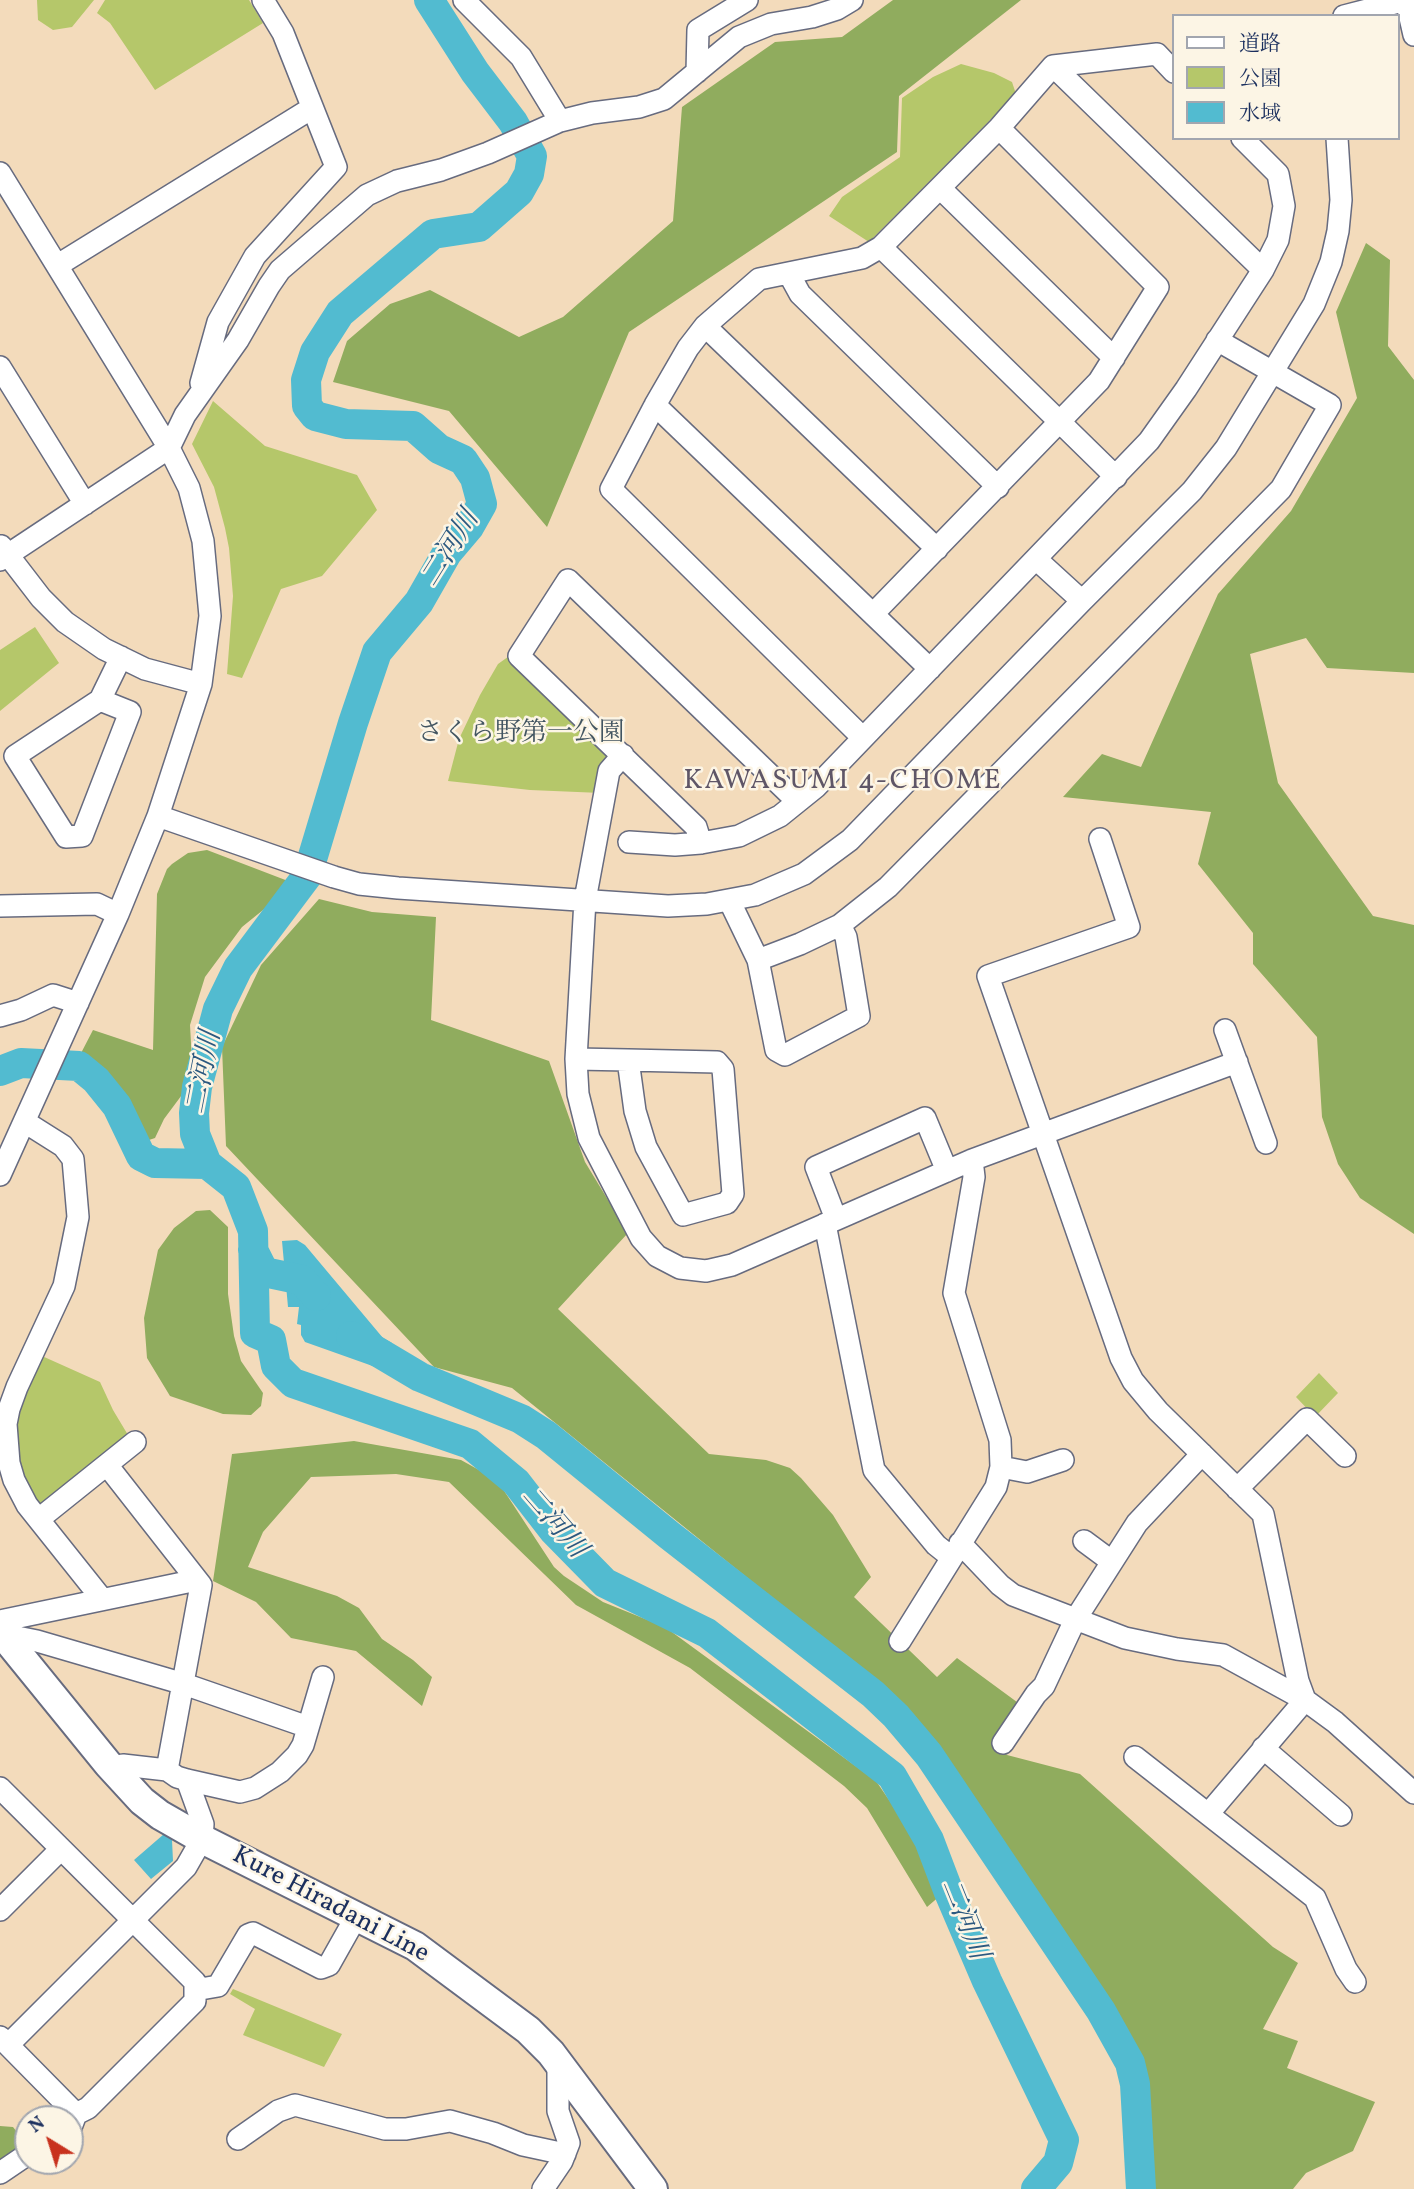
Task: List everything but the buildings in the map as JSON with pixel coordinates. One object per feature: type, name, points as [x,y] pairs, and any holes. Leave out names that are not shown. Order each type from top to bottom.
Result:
[{"type":"main road","name":"Kure Hiradani Line","points":[[1,1629],[112,1768],[142,1801],[160,1815],[202,1839],[415,1946],[528,2030],[558,2063],[653,2189]]},
{"type":"street","points":[[198,395],[218,322],[255,256],[336,167],[283,33],[263,0]]},
{"type":"street","points":[[464,0],[520,57],[551,125]]},
{"type":"street","points":[[697,72],[698,30],[747,0]]},
{"type":"street","points":[[201,684],[145,669],[104,649],[65,622],[3,553],[85,504],[169,448],[185,415],[238,340],[274,278],[367,195],[397,181],[441,170],[488,153],[551,125],[592,113],[639,107],[664,99],[738,37],[756,29],[837,9],[852,0]]},
{"type":"street","points":[[1352,14],[1406,0],[1414,35]]},
{"type":"street","points":[[863,738],[611,489],[688,348],[705,326],[759,279],[862,258],[881,247],[999,128],[1053,66],[1157,54],[1172,70]]},
{"type":"street","points":[[1053,66],[1263,270]]},
{"type":"street","points":[[58,265],[312,108]]},
{"type":"street","points":[[873,614],[1099,381],[1158,287],[999,128]]},
{"type":"street","points":[[629,842],[676,845],[701,843],[739,836],[780,816],[816,787],[1149,441],[1263,270],[1278,240],[1284,206],[1279,174],[1244,140]]},
{"type":"street","points":[[158,816],[334,877],[359,884],[398,888],[668,906],[707,904],[755,895],[804,874],[850,840],[1192,491],[1226,447],[1314,304],[1331,262],[1338,231],[1340,200],[1337,140]]},
{"type":"street","points":[[0,173],[169,448],[189,488],[203,541],[210,617],[201,684],[158,816],[63,1040],[0,1175]]},
{"type":"street","points":[[940,188],[1114,358]]},
{"type":"street","points":[[881,247],[1116,477]]},
{"type":"street","points":[[789,274],[800,294],[998,487]]},
{"type":"street","points":[[705,326],[937,549]]},
{"type":"street","points":[[758,960],[840,925],[888,887],[1281,489],[1330,405],[1217,340]]},
{"type":"street","points":[[0,367],[85,504]]},
{"type":"street","points":[[655,405],[930,669]]},
{"type":"street","points":[[1036,559],[1082,601]]},
{"type":"street","points":[[701,843],[696,827],[519,656],[568,580],[797,801]]},
{"type":"street","points":[[100,700],[130,712],[82,836],[66,837],[15,756],[100,700],[121,657]]},
{"type":"street","points":[[623,755],[609,771],[585,900],[576,1059],[578,1094],[589,1138],[641,1238],[657,1256],[680,1268],[706,1271],[732,1265],[972,1160],[1237,1062]]},
{"type":"street","points":[[1100,839],[1129,927],[988,975],[1121,1358],[1133,1381],[1158,1411],[1263,1514],[1298,1681],[1305,1700]]},
{"type":"street","points":[[729,900],[758,960],[776,1050],[785,1055],[859,1016],[846,937],[840,925]]},
{"type":"street","points":[[0,906],[97,904],[118,914]]},
{"type":"street","points":[[0,1016],[21,1010],[53,995],[78,1003]]},
{"type":"street","points":[[1225,1030],[1266,1143]]},
{"type":"street","points":[[576,1059],[628,1060],[717,1062],[723,1069],[733,1194],[727,1203],[682,1215],[646,1147],[635,1111],[628,1060]]},
{"type":"street","points":[[947,1171],[925,1118],[816,1167],[831,1222],[874,1470],[936,1545],[955,1550],[1013,1595],[1125,1638],[1223,1655],[1305,1700],[1335,1722],[1414,1793]]},
{"type":"street","points":[[25,1122],[63,1146],[73,1159],[78,1217],[64,1286],[8,1383],[6,1424],[9,1463],[19,1492],[102,1599]]},
{"type":"street","points":[[900,1641],[996,1487],[1001,1466],[1000,1440],[954,1293],[974,1177],[972,1160]]},
{"type":"street","points":[[1237,1489],[1307,1419],[1345,1457]]},
{"type":"street","points":[[39,1519],[135,1442]]},
{"type":"street","points":[[1003,1743],[1044,1686],[1075,1620],[1137,1523],[1202,1454]]},
{"type":"street","points":[[1001,1466],[1027,1472],[1063,1461]]},
{"type":"street","points":[[107,1465],[201,1585],[167,1770]]},
{"type":"street","points":[[1084,1541],[1111,1561]]},
{"type":"street","points":[[1,1629],[102,1599],[197,1580]]},
{"type":"street","points":[[1,1629],[184,1684],[308,1727]]},
{"type":"street","points":[[112,1768],[123,1765],[167,1770],[177,1777],[240,1792],[254,1788],[280,1772],[297,1755],[323,1677]]},
{"type":"street","points":[[1209,1813],[1305,1700]]},
{"type":"street","points":[[1263,1748],[1341,1815]]},
{"type":"street","points":[[1135,1758],[1315,1898],[1346,1969],[1355,1982]]},
{"type":"street","points":[[59,2105],[4,2041],[133,1922],[186,1867],[202,1839],[203,1824],[187,1780]]},
{"type":"street","points":[[0,1787],[195,1982],[195,2001],[84,2112]]},
{"type":"street","points":[[0,1910],[61,1849]]},
{"type":"street","points":[[195,1990],[218,1986],[248,1935],[253,1933],[321,1968],[329,1965],[356,1917]]},
{"type":"street","points":[[543,2189],[562,2161],[569,2143],[558,2111],[558,2063]]},
{"type":"street","points":[[238,2139],[278,2111],[295,2105],[385,2129],[406,2129],[450,2121],[523,2145],[565,2154]]},
{"type":"green space","points":[[37,0],[94,0],[72,27],[53,30],[38,20]]},
{"type":"green space","points":[[105,0],[249,0],[263,23],[155,90],[110,23],[97,13]]},
{"type":"green space","points":[[893,0],[1021,0],[899,96],[897,152],[629,332],[547,527],[449,411],[333,382],[347,341],[390,304],[430,290],[519,337],[563,317],[673,221],[682,107],[775,42],[842,37]]},
{"type":"green space","points":[[961,64],[994,73],[1012,82],[1016,94],[869,242],[829,216],[842,197],[900,157],[902,98],[933,77]]},
{"type":"green space","points":[[1366,243],[1390,260],[1388,346],[1414,380],[1414,673],[1327,668],[1306,638],[1250,654],[1278,783],[1373,916],[1414,925],[1414,1234],[1360,1198],[1338,1164],[1322,1117],[1317,1037],[1253,964],[1253,933],[1198,864],[1211,812],[1063,797],[1102,754],[1141,767],[1218,594],[1291,511],[1357,398],[1336,312]]},
{"type":"green space","points":[[213,401],[265,446],[357,475],[377,510],[322,576],[281,589],[242,678],[227,674],[233,596],[225,528],[214,487],[192,444]]},
{"type":"green space","points":[[35,627],[59,663],[0,711],[0,650]]},
{"type":"green space","name":"さくら野第一公園","points":[[512,654],[618,756],[601,793],[530,790],[448,781],[459,739],[480,695],[498,664]]},
{"type":"green space","points":[[207,850],[288,881],[289,889],[242,927],[205,977],[190,1025],[193,1080],[164,1119],[155,1138],[149,1140],[132,1119],[124,1096],[79,1057],[93,1030],[153,1050],[157,894],[167,869],[172,864],[188,853]]},
{"type":"green space","points":[[319,899],[372,912],[436,917],[431,1020],[549,1061],[585,1162],[628,1233],[558,1309],[709,1454],[766,1460],[790,1468],[801,1478],[833,1515],[871,1577],[854,1597],[937,1677],[957,1658],[1021,1705],[996,1741],[1007,1755],[1080,1774],[1273,1947],[1298,1963],[1263,2029],[1298,2041],[1287,2068],[1375,2102],[1353,2151],[1306,2173],[1293,2189],[1152,2189],[1145,2073],[921,1729],[859,1668],[512,1388],[434,1367],[226,1146],[222,1047],[261,965]]},
{"type":"green space","points":[[210,1210],[228,1227],[228,1294],[234,1336],[241,1361],[263,1393],[261,1406],[251,1415],[223,1414],[170,1396],[147,1358],[144,1318],[158,1250],[174,1228],[196,1211]]},
{"type":"green space","points":[[42,1356],[100,1382],[131,1440],[41,1511],[18,1464],[15,1439],[17,1417],[25,1391]]},
{"type":"green space","points":[[1319,1373],[1338,1393],[1315,1417],[1296,1397]]},
{"type":"green space","points":[[354,1441],[461,1460],[497,1480],[554,1567],[564,1576],[603,1602],[665,1627],[876,1781],[907,1826],[941,1895],[927,1907],[867,1808],[844,1786],[690,1668],[576,1605],[449,1482],[396,1474],[311,1477],[263,1532],[248,1567],[337,1596],[359,1608],[382,1639],[432,1677],[422,1706],[356,1651],[291,1638],[256,1602],[213,1581],[232,1454]]},
{"type":"green space","points":[[233,1989],[342,2034],[324,2067],[243,2035],[255,2009],[230,1994]]},
{"type":"green space","points":[[0,2126],[13,2127],[14,2155],[0,2164]]},
{"type":"water","points":[[297,1240],[305,1245],[383,1338],[392,1343],[381,1369],[305,1342],[301,1335],[301,1325],[297,1324],[299,1307],[288,1307],[282,1241]]},
{"type":"water","points":[[164,1834],[172,1840],[173,1861],[151,1879],[134,1860]]},
{"type":"waterway","name":"二河川","points":[[429,0],[475,72],[513,122],[532,156],[529,174],[519,192],[479,227],[433,234],[340,313],[315,352],[306,380],[307,406],[315,416],[346,424],[413,426],[439,449],[463,460],[475,478],[482,504],[469,527],[447,553],[419,602],[377,652],[307,876],[238,968],[218,1009],[197,1087],[195,1134],[207,1164],[236,1187],[253,1231],[255,1333],[271,1340],[276,1366],[293,1383],[470,1444],[516,1482],[554,1531],[605,1583],[707,1633],[892,1776],[929,1840],[987,1981],[1064,2140],[1058,2163],[1036,2189]]},
{"type":"waterway","points":[[0,1071],[21,1063],[79,1066],[96,1080],[117,1106],[141,1156],[155,1163],[207,1164]]},
{"type":"waterway","points":[[253,1250],[264,1272],[302,1280],[316,1296]]},
{"type":"waterway","points":[[351,1336],[420,1377],[521,1419],[546,1435],[873,1694],[896,1716],[929,1755],[1101,2011],[1130,2063],[1135,2084],[1141,2189]]},
{"type":"district","name":"KAWASUMI 4-CHOME","points":[[843,783]]}]
